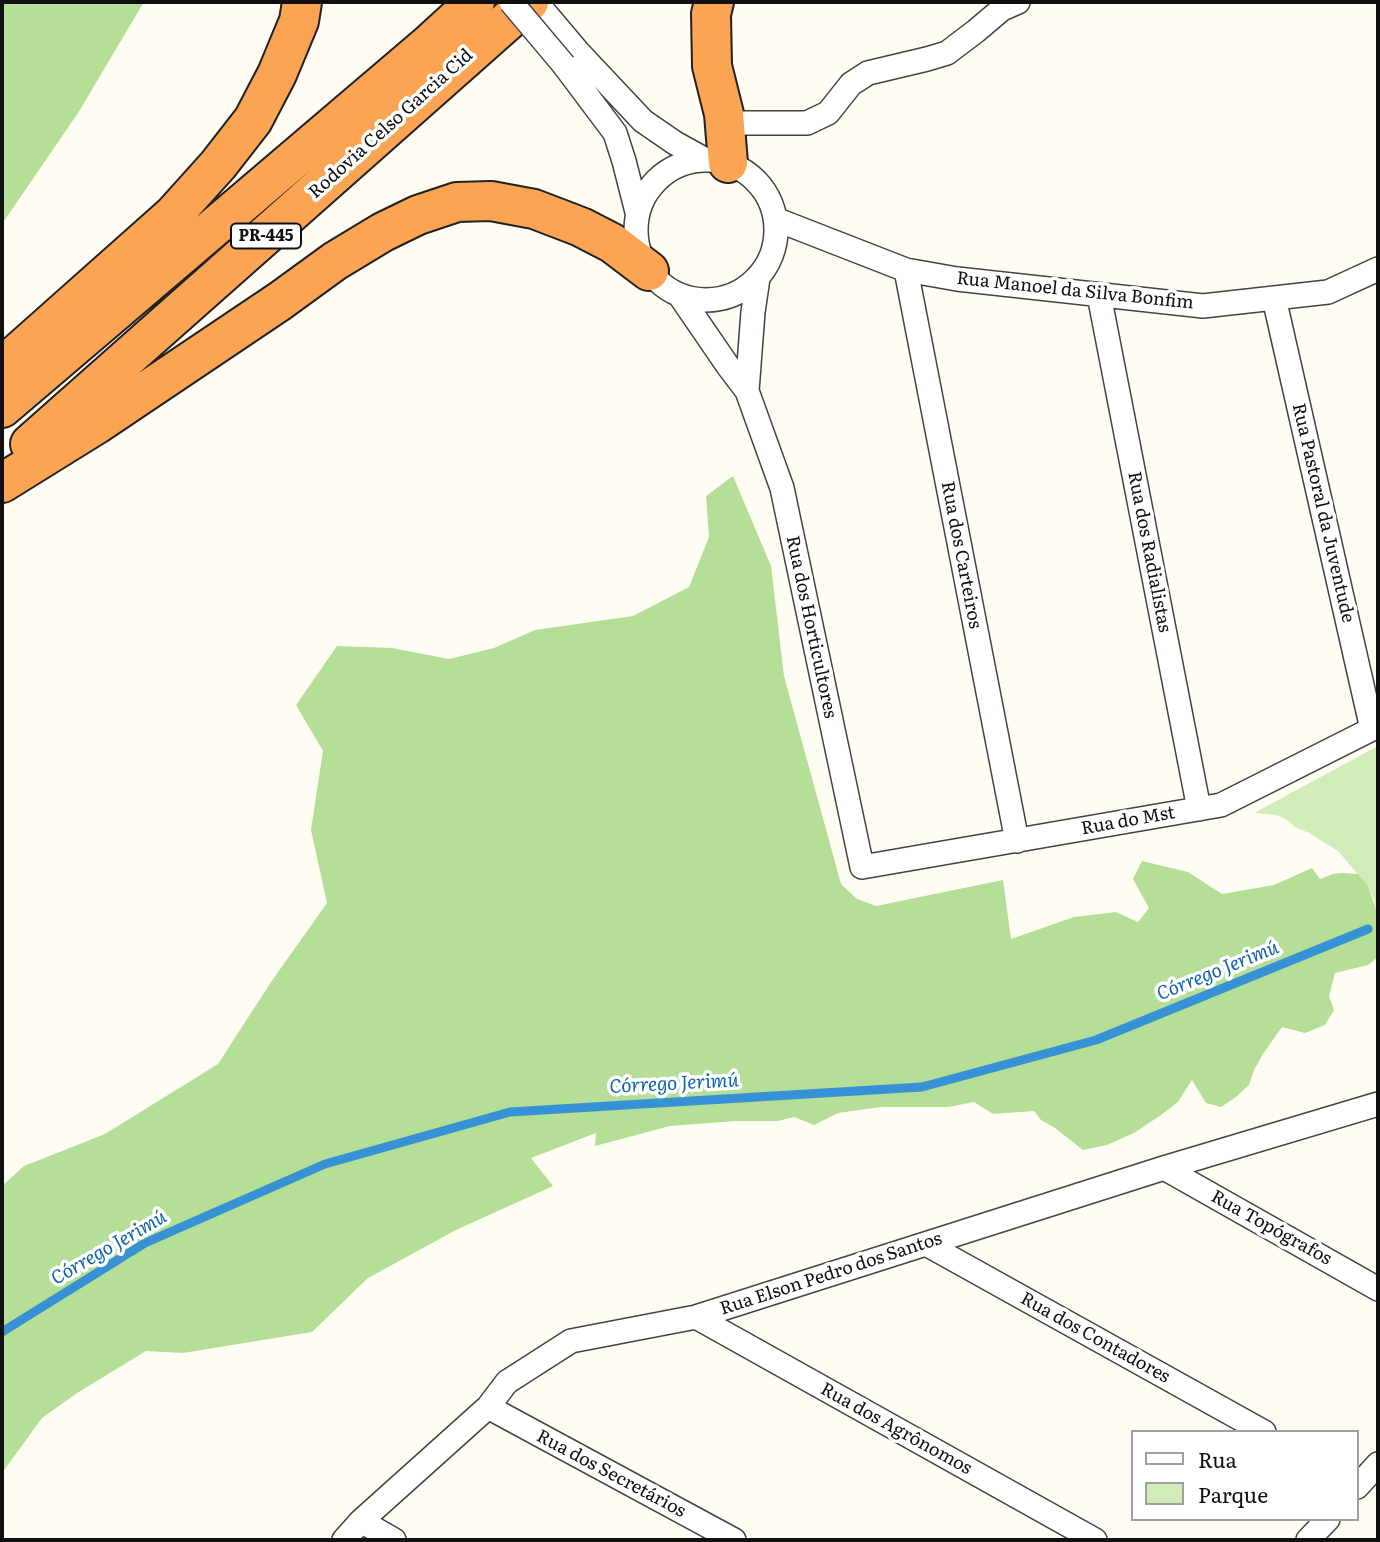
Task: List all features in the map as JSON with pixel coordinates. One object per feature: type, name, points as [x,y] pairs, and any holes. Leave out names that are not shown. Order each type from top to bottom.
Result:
[{"type":"highway","points":[[2,367],[173,215],[218,165],[253,120],[278,74],[299,21],[302,2]]},
{"type":"highway","name":"Rodovia Celso Garcia Cid","points":[[2,408],[475,2]]},
{"type":"highway","name":"Rodovia Celso Garcia Cid","points":[[2,469],[529,2]]},
{"type":"highway","points":[[714,2],[712,66],[724,123],[716,161]]},
{"type":"highway","points":[[2,483],[143,393],[335,261],[418,215],[457,202],[491,201],[534,209],[581,227],[612,243],[649,271]]},
{"type":"street","points":[[512,2],[643,121],[674,143],[749,174],[771,202],[776,236],[765,269],[741,291],[722,299],[701,301],[680,296],[663,286],[649,271],[636,243],[635,228],[637,212],[644,195],[655,180],[669,169],[686,162],[716,161]]},
{"type":"street","points":[[537,2],[615,133],[637,212]]},
{"type":"street","points":[[724,123],[807,123],[828,113],[851,84],[868,73],[947,53],[1002,9],[1018,2]]},
{"type":"street","name":"Rua Manoel da Silva Bonfim","points":[[775,219],[906,270],[957,279],[1203,306],[1328,292],[1378,269]]},
{"type":"street","name":"Rua dos Carteiros","points":[[906,270],[1017,841]]},
{"type":"street","name":"Rua dos Horticultores","points":[[747,391],[758,278]]},
{"type":"street","name":"Rua dos Radialistas","points":[[1099,295],[1199,809]]},
{"type":"street","name":"Rua dos Horticultores","points":[[680,296],[747,391],[782,488],[862,867]]},
{"type":"street","name":"Rua Pastoral da Juventude","points":[[1274,298],[1375,727]]},
{"type":"street","name":"Rua do Mst","points":[[862,867],[1221,805],[1375,727]]},
{"type":"street","name":"Rua Elson Pedro dos Santos","points":[[344,1540],[361,1521],[488,1407],[507,1382],[571,1341],[696,1317],[1164,1168],[1378,1104]]},
{"type":"street","name":"Rua Topógrafos","points":[[1164,1168],[1378,1289]]},
{"type":"street","name":"Rua dos Contadores","points":[[926,1244],[1260,1430]]},
{"type":"street","name":"Rua dos Agrônomos","points":[[696,1317],[1095,1540]]},
{"type":"street","name":"Rua dos Secretários","points":[[488,1407],[734,1540]]},
{"type":"street","points":[[1363,1488],[1378,1464]]},
{"type":"street","points":[[361,1521],[394,1540]]},
{"type":"street","points":[[1308,1540],[1326,1521]]},
{"type":"green space","points":[[2,2],[144,2],[78,113],[2,224]]},
{"type":"green space","points":[[733,476],[771,566],[784,676],[841,884],[857,899],[876,906],[1003,880],[1011,939],[1074,917],[1116,912],[1138,922],[1149,908],[1133,879],[1142,861],[1188,872],[1222,894],[1274,885],[1312,868],[1320,879],[1333,874],[1358,874],[1368,886],[1378,915],[1378,957],[1368,965],[1335,973],[1329,996],[1334,1010],[1325,1025],[1305,1033],[1282,1027],[1263,1054],[1249,1085],[1236,1097],[1221,1107],[1206,1103],[1192,1080],[1178,1102],[1161,1115],[1134,1133],[1107,1145],[1083,1150],[1041,1120],[1034,1111],[993,1114],[974,1102],[948,1107],[881,1107],[838,1113],[814,1125],[794,1117],[778,1121],[670,1126],[595,1146],[596,1133],[531,1158],[553,1186],[456,1230],[368,1278],[312,1332],[183,1353],[146,1351],[42,1418],[2,1473],[2,1186],[24,1166],[105,1134],[218,1064],[327,903],[311,830],[323,751],[296,705],[337,646],[392,648],[449,659],[494,648],[535,630],[633,616],[689,587],[709,537],[706,496]]},
{"type":"green space","points":[[1378,746],[1378,920],[1368,886],[1338,851],[1276,815],[1254,813]]},
{"type":"waterway","name":"Córrego Jerimú","points":[[2,1332],[145,1243],[325,1164],[510,1112],[922,1087],[1096,1040],[1368,929]]}]
